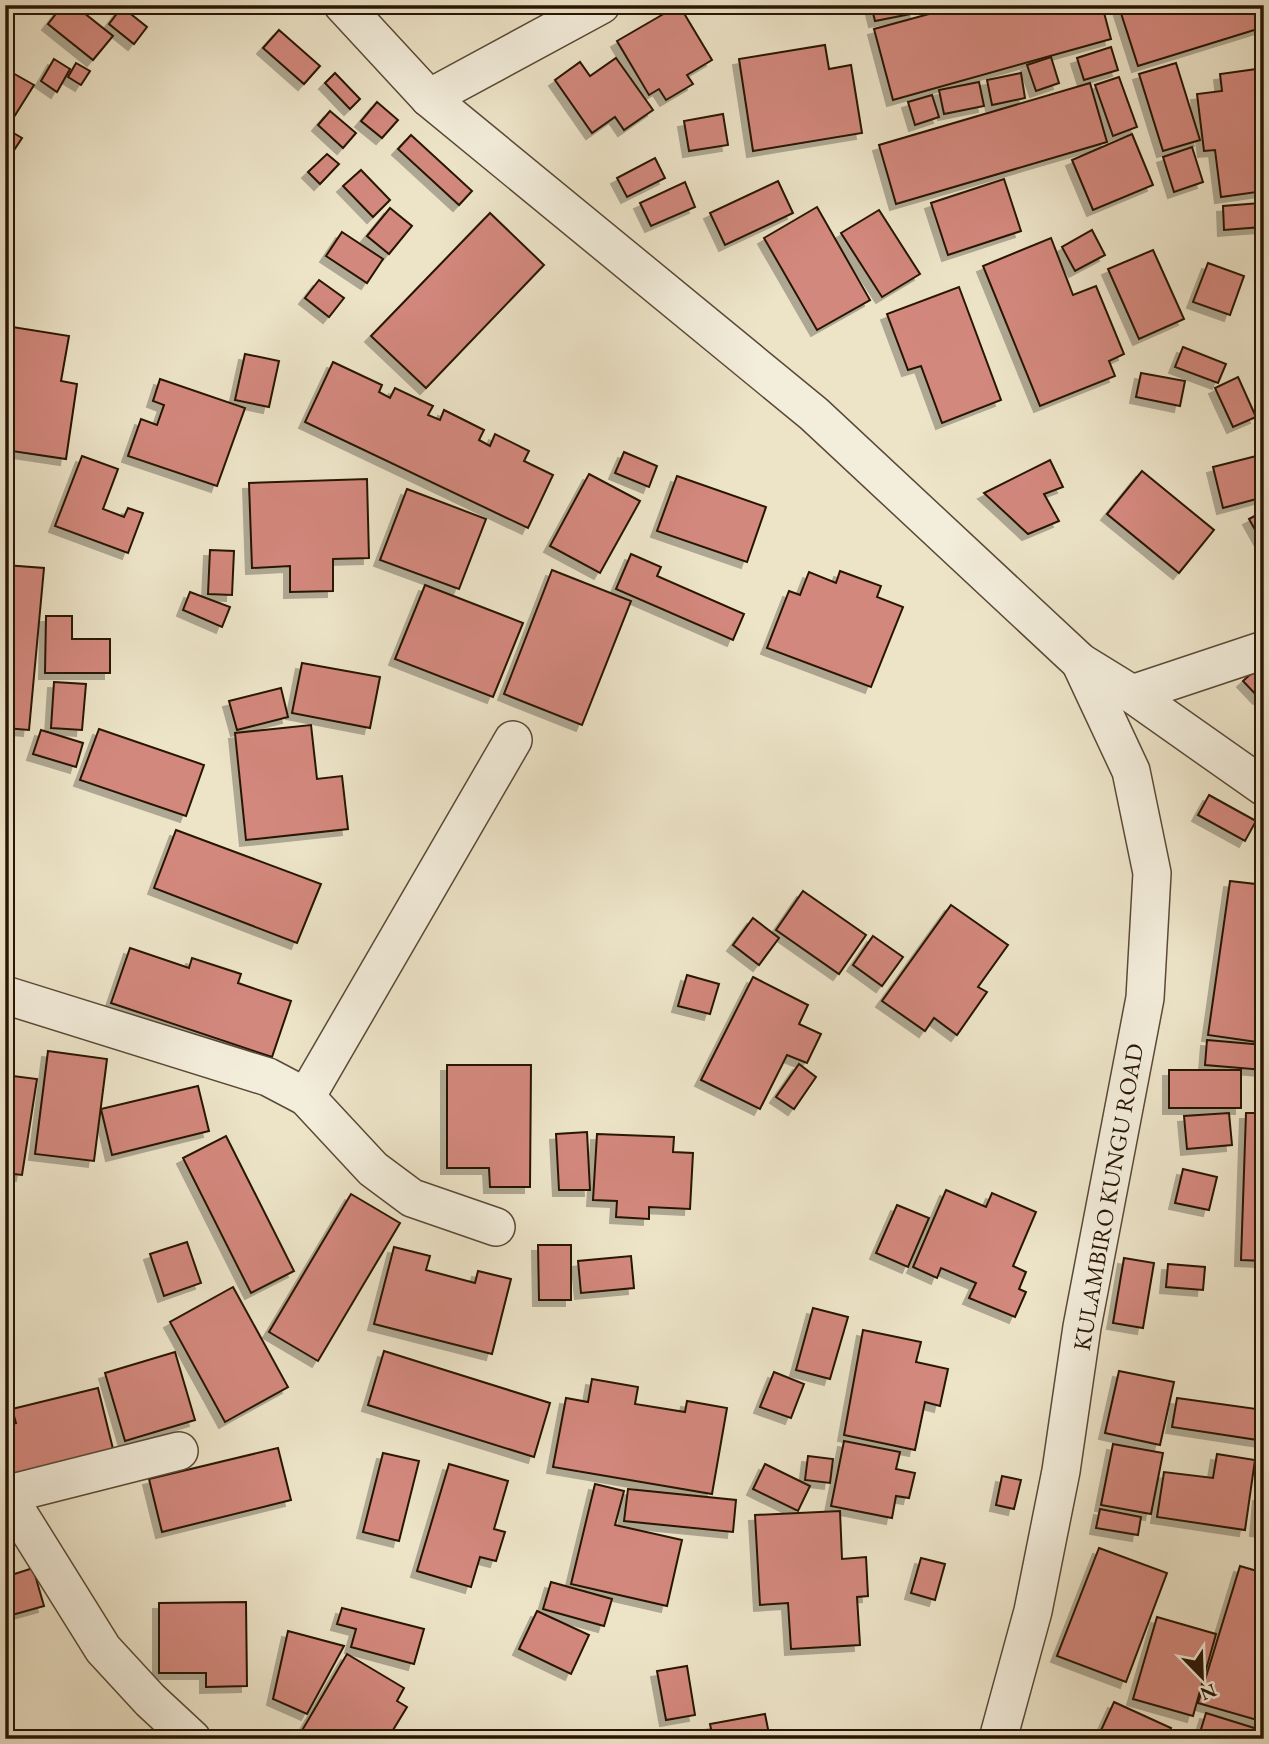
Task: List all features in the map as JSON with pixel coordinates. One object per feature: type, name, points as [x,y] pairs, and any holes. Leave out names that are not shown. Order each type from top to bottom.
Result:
[{"type":"street","points":[[343,5],[429,97],[814,414],[1080,662],[1132,694],[1264,787]]},
{"type":"street","points":[[429,97],[601,5]]},
{"type":"street","points":[[1132,694],[1264,650]]},
{"type":"street","name":"KULAMBIRO KUNGU ROAD","points":[[998,1739],[1038,1586],[1061,1471],[1082,1327],[1144,998],[1152,873],[1131,771],[1080,662]]},
{"type":"street","points":[[306,1097],[513,740]]},
{"type":"street","points":[[5,995],[268,1077],[306,1097],[373,1169],[412,1198],[496,1227]]},
{"type":"street","points":[[179,1451],[6,1495],[103,1648],[150,1700],[192,1739]]},
{"type":"building","points":[[63,5],[74,5],[113,36],[93,60],[48,24]]},
{"type":"building","points":[[679,5],[712,60],[687,75],[693,84],[666,100],[659,89],[649,95],[617,41]]},
{"type":"building","points":[[871,5],[915,5],[916,13],[875,21]]},
{"type":"building","points":[[962,5],[1102,5],[1111,39],[893,100],[874,29]]},
{"type":"building","points":[[1264,5],[1264,27],[1138,66],[1119,7]]},
{"type":"building","points":[[122,7],[147,27],[134,44],[109,24]]},
{"type":"building","points":[[279,30],[320,66],[304,84],[263,48]]},
{"type":"building","points":[[825,45],[829,69],[851,65],[862,133],[753,151],[739,59]]},
{"type":"building","points":[[1111,47],[1118,70],[1084,80],[1077,58]]},
{"type":"building","points":[[1051,57],[1059,83],[1036,91],[1027,65]]},
{"type":"building","points":[[616,58],[653,110],[624,130],[615,117],[592,133],[555,80],[580,62],[590,76]]},
{"type":"building","points":[[54,59],[70,69],[57,92],[41,81]]},
{"type":"building","points":[[76,63],[90,71],[81,85],[68,77]]},
{"type":"building","points":[[1176,63],[1200,140],[1163,151],[1139,74]]},
{"type":"building","points":[[1264,68],[1264,191],[1221,197],[1215,150],[1204,151],[1197,94],[1222,91],[1220,74]]},
{"type":"building","points":[[11,72],[34,85],[14,117],[5,112],[5,80]]},
{"type":"building","points":[[335,73],[360,99],[350,109],[325,83]]},
{"type":"building","points":[[1021,73],[1025,98],[992,105],[987,80]]},
{"type":"building","points":[[1119,77],[1137,127],[1113,136],[1095,85]]},
{"type":"building","points":[[979,82],[984,106],[944,114],[939,90]]},
{"type":"building","points":[[1090,83],[1107,142],[896,204],[879,145]]},
{"type":"building","points":[[932,95],[939,117],[915,125],[908,102]]},
{"type":"building","points":[[377,102],[398,120],[382,138],[361,121]]},
{"type":"building","points":[[330,111],[356,133],[343,148],[318,125]]},
{"type":"building","points":[[723,114],[728,145],[689,151],[684,121]]},
{"type":"building","points":[[5,128],[22,138],[5,164]]},
{"type":"building","points":[[1132,134],[1153,185],[1093,210],[1072,160]]},
{"type":"building","points":[[411,135],[472,191],[459,205],[398,149]]},
{"type":"building","points":[[1192,147],[1203,182],[1174,192],[1163,157]]},
{"type":"building","points":[[327,154],[339,164],[320,184],[308,172]]},
{"type":"building","points":[[655,158],[665,178],[627,197],[617,178]]},
{"type":"building","points":[[361,170],[390,200],[373,217],[343,186]]},
{"type":"building","points":[[1004,179],[1021,231],[948,255],[931,203]]},
{"type":"building","points":[[778,181],[793,213],[725,245],[710,213]]},
{"type":"building","points":[[685,182],[695,207],[651,226],[640,203]]},
{"type":"building","points":[[1260,203],[1262,227],[1224,230],[1223,206]]},
{"type":"building","points":[[817,207],[870,300],[817,330],[764,238]]},
{"type":"building","points":[[390,208],[412,226],[389,254],[367,236]]},
{"type":"building","points":[[879,210],[920,274],[882,297],[841,233]]},
{"type":"building","points":[[490,213],[544,265],[426,388],[371,336]]},
{"type":"building","points":[[1092,230],[1105,255],[1075,271],[1062,247]]},
{"type":"building","points":[[342,232],[383,259],[367,283],[326,256]]},
{"type":"building","points":[[1051,238],[1073,295],[1096,286],[1124,354],[1109,361],[1115,376],[1040,406],[983,266]]},
{"type":"building","points":[[1153,250],[1184,319],[1139,339],[1108,269]]},
{"type":"building","points":[[1208,263],[1244,276],[1230,315],[1193,302]]},
{"type":"building","points":[[319,280],[344,298],[329,317],[305,298]]},
{"type":"building","points":[[959,287],[1001,400],[942,423],[921,366],[908,370],[887,314]]},
{"type":"building","points":[[5,304],[9,305],[6,326],[69,336],[61,381],[77,384],[66,459],[5,450]]},
{"type":"building","points":[[1183,347],[1226,364],[1218,383],[1175,367]]},
{"type":"building","points":[[245,354],[279,361],[269,407],[235,400]]},
{"type":"building","points":[[333,362],[382,385],[379,392],[390,398],[395,388],[433,406],[428,415],[440,420],[444,410],[484,430],[479,440],[490,446],[495,434],[529,451],[524,461],[553,475],[528,528],[305,422]]},
{"type":"building","points":[[1141,373],[1185,381],[1180,406],[1136,397]]},
{"type":"building","points":[[1238,377],[1256,417],[1233,427],[1215,388]]},
{"type":"building","points":[[160,379],[245,408],[217,486],[128,456],[141,419],[157,425],[164,405],[153,401]]},
{"type":"building","points":[[624,452],[657,466],[649,487],[615,473]]},
{"type":"building","points":[[1264,454],[1264,497],[1223,508],[1213,467]]},
{"type":"building","points":[[82,456],[118,469],[103,509],[124,517],[128,508],[143,513],[128,553],[55,526]]},
{"type":"building","points":[[1050,460],[1063,487],[1044,494],[1059,521],[1028,534],[984,493]]},
{"type":"building","points":[[1142,471],[1214,530],[1179,573],[1107,514]]},
{"type":"building","points":[[589,474],[640,501],[600,573],[550,546]]},
{"type":"building","points":[[677,476],[766,507],[747,562],[657,531]]},
{"type":"building","points":[[367,479],[369,558],[333,559],[333,591],[290,592],[290,566],[252,568],[249,483]]},
{"type":"building","points":[[407,489],[486,519],[459,589],[380,560]]},
{"type":"building","points":[[1264,511],[1264,546],[1249,519]]},
{"type":"building","points":[[210,550],[234,551],[232,595],[208,594]]},
{"type":"building","points":[[631,554],[661,567],[657,576],[744,614],[733,640],[616,589]]},
{"type":"building","points":[[5,565],[44,568],[29,730],[5,728]]},
{"type":"building","points":[[552,570],[631,601],[582,725],[504,694]]},
{"type":"building","points":[[840,571],[881,586],[877,597],[903,607],[871,687],[767,648],[789,591],[800,595],[809,572],[836,583]]},
{"type":"building","points":[[425,585],[523,623],[493,697],[395,659]]},
{"type":"building","points":[[190,592],[230,607],[222,627],[183,610]]},
{"type":"building","points":[[46,616],[72,616],[72,639],[110,639],[110,673],[45,673]]},
{"type":"building","points":[[1264,662],[1264,694],[1259,698],[1243,681]]},
{"type":"building","points":[[302,663],[380,677],[370,728],[292,713]]},
{"type":"building","points":[[54,682],[86,684],[82,730],[51,728]]},
{"type":"building","points":[[281,688],[288,717],[237,730],[229,701]]},
{"type":"building","points":[[311,725],[317,779],[342,776],[348,829],[246,840],[235,733]]},
{"type":"building","points":[[99,729],[204,765],[186,816],[80,780]]},
{"type":"building","points":[[41,730],[83,743],[76,767],[33,754]]},
{"type":"building","points":[[1209,795],[1256,821],[1245,841],[1198,815]]},
{"type":"building","points":[[176,830],[321,884],[297,943],[154,888]]},
{"type":"building","points":[[1230,881],[1264,885],[1264,1043],[1208,1035]]},
{"type":"building","points":[[803,891],[866,935],[839,974],[776,930]]},
{"type":"building","points":[[951,905],[1008,945],[978,987],[987,992],[957,1035],[934,1018],[925,1031],[882,1001]]},
{"type":"building","points":[[753,918],[779,938],[759,965],[733,945]]},
{"type":"building","points":[[873,936],[903,957],[882,986],[853,965]]},
{"type":"building","points":[[130,948],[189,968],[192,958],[241,974],[238,983],[291,1001],[272,1057],[111,1003]]},
{"type":"building","points":[[687,975],[719,984],[710,1014],[678,1006]]},
{"type":"building","points":[[753,977],[808,1005],[799,1024],[821,1034],[807,1063],[787,1055],[760,1109],[701,1080]]},
{"type":"building","points":[[1207,1040],[1264,1045],[1264,1070],[1205,1065]]},
{"type":"building","points":[[48,1051],[107,1059],[94,1161],[35,1154]]},
{"type":"building","points":[[799,1064],[816,1077],[794,1109],[776,1097]]},
{"type":"building","points":[[447,1065],[531,1065],[530,1187],[490,1187],[489,1168],[447,1168]]},
{"type":"building","points":[[1169,1070],[1241,1070],[1241,1108],[1169,1108]]},
{"type":"building","points":[[5,1075],[37,1079],[22,1175],[5,1173]]},
{"type":"building","points":[[198,1086],[209,1131],[112,1155],[101,1109]]},
{"type":"building","points":[[1229,1113],[1232,1145],[1187,1149],[1184,1116]]},
{"type":"building","points":[[1246,1113],[1264,1113],[1264,1261],[1241,1260]]},
{"type":"building","points":[[587,1132],[590,1190],[559,1190],[556,1134]]},
{"type":"building","points":[[597,1134],[674,1137],[673,1152],[693,1153],[690,1209],[649,1207],[649,1219],[616,1217],[617,1201],[593,1200]]},
{"type":"building","points":[[226,1136],[294,1271],[251,1293],[183,1158]]},
{"type":"building","points":[[1183,1169],[1217,1177],[1209,1210],[1175,1203]]},
{"type":"building","points":[[946,1190],[986,1207],[992,1193],[1036,1212],[1013,1266],[1026,1272],[1019,1289],[1026,1292],[1015,1317],[969,1298],[976,1283],[941,1268],[937,1278],[913,1267]]},
{"type":"building","points":[[351,1194],[400,1223],[318,1361],[269,1332]]},
{"type":"building","points":[[897,1205],[929,1218],[908,1267],[876,1253]]},
{"type":"building","points":[[187,1242],[201,1283],[164,1296],[150,1254]]},
{"type":"building","points":[[538,1245],[571,1245],[571,1300],[539,1300]]},
{"type":"building","points":[[394,1247],[430,1256],[426,1270],[475,1283],[478,1271],[511,1279],[492,1354],[374,1324]]},
{"type":"building","points":[[631,1256],[634,1288],[581,1293],[578,1261]]},
{"type":"building","points":[[1124,1258],[1154,1263],[1143,1328],[1113,1323]]},
{"type":"building","points":[[1168,1264],[1205,1267],[1203,1290],[1166,1287]]},
{"type":"building","points":[[233,1287],[288,1387],[225,1422],[170,1322]]},
{"type":"building","points":[[813,1308],[848,1317],[830,1379],[796,1370]]},
{"type":"building","points":[[863,1330],[921,1342],[916,1362],[948,1369],[940,1406],[925,1402],[915,1450],[844,1435]]},
{"type":"building","points":[[384,1351],[550,1403],[534,1457],[368,1405]]},
{"type":"building","points":[[175,1352],[195,1420],[125,1441],[105,1373]]},
{"type":"building","points":[[1119,1371],[1174,1382],[1160,1445],[1105,1433]]},
{"type":"building","points":[[774,1372],[804,1384],[791,1418],[760,1407]]},
{"type":"building","points":[[592,1379],[638,1387],[635,1404],[685,1412],[687,1401],[727,1408],[712,1494],[553,1467],[566,1398],[588,1402]]},
{"type":"building","points":[[98,1388],[114,1453],[6,1479],[5,1426],[16,1423],[12,1409]]},
{"type":"building","points":[[1177,1398],[1264,1410],[1264,1441],[1172,1427]]},
{"type":"building","points":[[844,1441],[900,1452],[896,1469],[915,1473],[909,1498],[896,1496],[892,1518],[831,1506]]},
{"type":"building","points":[[1113,1444],[1163,1453],[1151,1514],[1101,1505]]},
{"type":"building","points":[[278,1448],[291,1500],[162,1532],[149,1479]]},
{"type":"building","points":[[383,1453],[419,1461],[399,1541],[363,1532]]},
{"type":"building","points":[[1217,1454],[1255,1460],[1245,1530],[1157,1517],[1164,1472],[1213,1478]]},
{"type":"building","points":[[808,1456],[833,1459],[830,1483],[805,1480]]},
{"type":"building","points":[[449,1464],[508,1481],[494,1529],[505,1532],[496,1561],[480,1557],[471,1587],[417,1571]]},
{"type":"building","points":[[765,1464],[810,1486],[798,1511],[753,1489]]},
{"type":"building","points":[[1002,1476],[1021,1480],[1014,1509],[996,1505]]},
{"type":"building","points":[[595,1484],[624,1491],[615,1525],[682,1540],[667,1606],[571,1584]]},
{"type":"building","points":[[628,1489],[736,1500],[733,1532],[624,1521]]},
{"type":"building","points":[[1259,1495],[1264,1496],[1264,1531],[1256,1530]]},
{"type":"building","points":[[1100,1509],[1141,1517],[1138,1535],[1096,1528]]},
{"type":"building","points":[[840,1511],[842,1559],[866,1557],[868,1596],[857,1597],[860,1645],[791,1649],[788,1603],[760,1605],[755,1515]]},
{"type":"building","points":[[1099,1548],[1167,1573],[1126,1682],[1057,1656]]},
{"type":"building","points":[[921,1558],[945,1564],[935,1600],[911,1593]]},
{"type":"building","points":[[1240,1566],[1264,1573],[1264,1722],[1198,1703]]},
{"type":"building","points":[[33,1568],[44,1606],[5,1617],[5,1577]]},
{"type":"building","points":[[551,1582],[612,1599],[604,1626],[543,1609]]},
{"type":"building","points":[[246,1602],[247,1686],[206,1687],[206,1673],[159,1673],[159,1603]]},
{"type":"building","points":[[342,1608],[424,1629],[414,1664],[351,1647],[356,1629],[337,1624]]},
{"type":"building","points":[[537,1611],[589,1635],[571,1674],[519,1649]]},
{"type":"building","points":[[1157,1617],[1216,1634],[1193,1716],[1133,1699]]},
{"type":"building","points":[[288,1631],[344,1646],[307,1714],[273,1699]]},
{"type":"building","points":[[347,1654],[404,1688],[397,1701],[407,1707],[390,1735],[396,1739],[297,1739]]},
{"type":"building","points":[[687,1666],[695,1715],[666,1720],[657,1671]]},
{"type":"building","points":[[1114,1702],[1171,1728],[1166,1739],[1097,1739]]},
{"type":"building","points":[[1206,1713],[1264,1731],[1264,1739],[1198,1739]]},
{"type":"building","points":[[765,1714],[770,1739],[713,1739],[710,1724]]}]
